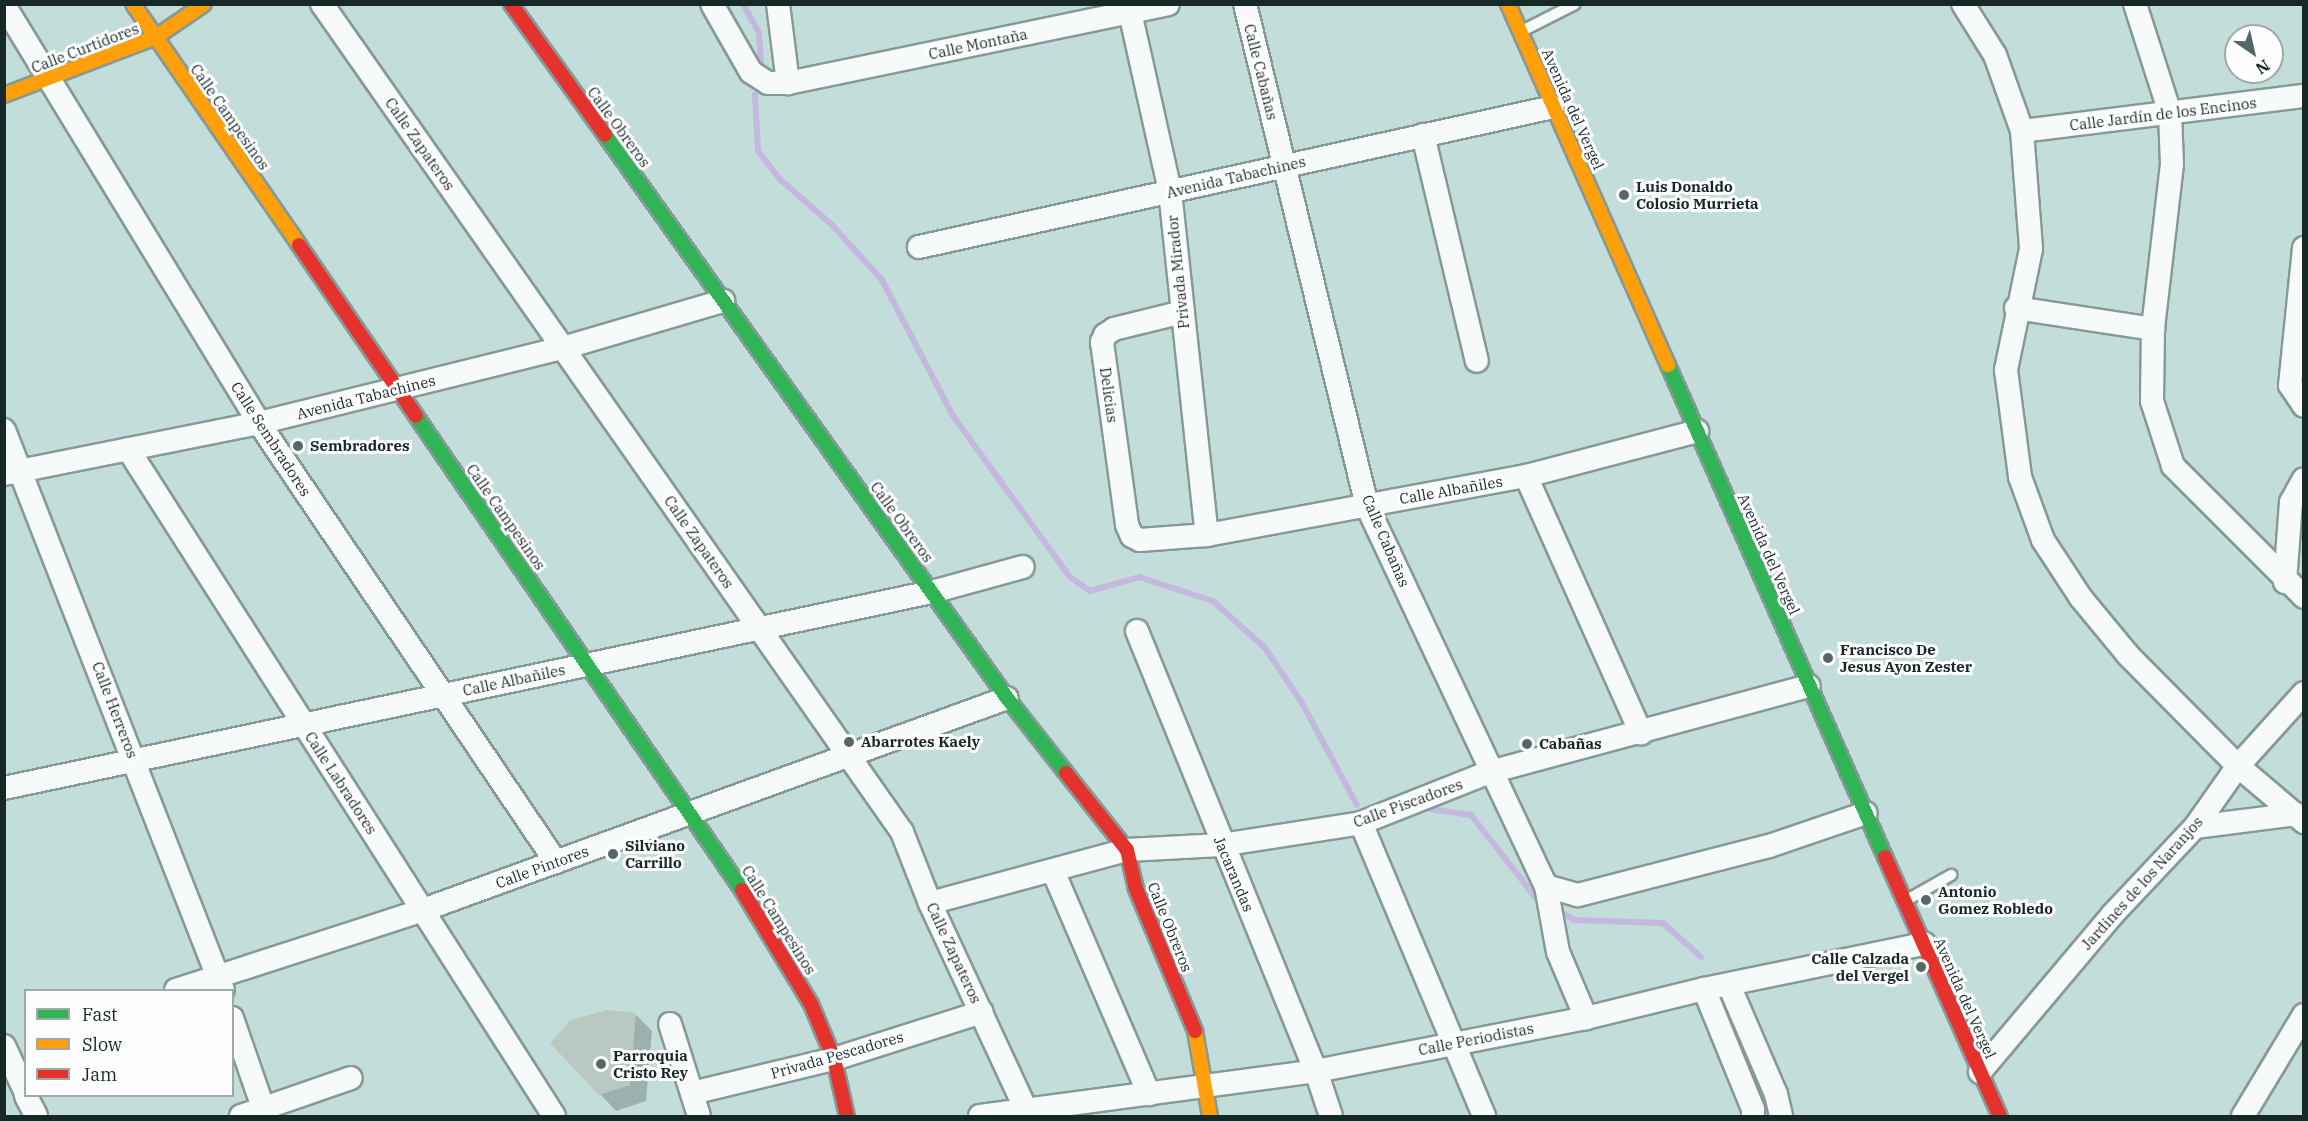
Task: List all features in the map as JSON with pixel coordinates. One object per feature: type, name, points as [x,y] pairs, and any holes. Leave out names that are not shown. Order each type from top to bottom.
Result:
[{"type":"street","name":"Calle Campesinos","points":[[133,4],[771,933],[811,1004],[834,1059],[847,1116]]},
{"type":"street","name":"Calle Curtidores","points":[[4,95],[50,80],[156,38],[204,4]]},
{"type":"street","name":"Calle Zapateros","points":[[322,4],[902,832],[930,903],[982,1012],[1024,1108]]},
{"type":"street","name":"Calle Obreros","points":[[511,4],[1007,698],[1127,850],[1136,889],[1200,1042],[1208,1086],[1210,1116]]},
{"type":"street","points":[[712,4],[751,72],[768,83],[788,83],[778,4]]},
{"type":"street","name":"Calle Montaña","points":[[788,83],[1064,15],[1130,12],[1168,4]]},
{"type":"street","name":"Calle Cabañas","points":[[1245,4],[1367,506],[1490,772],[1546,886],[1558,952],[1586,1018]]},
{"type":"street","name":"Avenida del Vergel","points":[[1509,4],[2000,1116]]},
{"type":"street","points":[[1964,4],[1995,55],[2022,131],[2031,249],[2016,308],[2006,370],[2011,426],[2020,477],[2043,540],[2081,598],[2128,655],[2238,766],[2300,818]]},
{"type":"street","points":[[2135,4],[2170,113],[2172,164],[2153,328],[2152,401],[2173,466],[2285,582],[2304,597]]},
{"type":"street","name":"Calle Sembradores","points":[[4,5],[259,423],[556,862]]},
{"type":"street","name":"Privada Mirador","points":[[1130,12],[1170,192],[1207,536]]},
{"type":"street","name":"Calle Jardín de los Encinos","points":[[2022,131],[2304,96]]},
{"type":"street","name":"Avenida Tabachines","points":[[919,247],[1553,106]]},
{"type":"street","points":[[1423,135],[1477,361]]},
{"type":"street","points":[[2304,248],[2290,385],[2304,406]]},
{"type":"street","name":"Avenida Tabachines","points":[[14,473],[259,423],[563,348],[723,301]]},
{"type":"street","points":[[2016,308],[2153,328]]},
{"type":"street","name":"Delicias","points":[[1132,536],[1102,342],[1105,335],[1114,329],[1183,312]]},
{"type":"street","name":"Calle Herreros","points":[[4,430],[14,473],[134,760],[220,983]]},
{"type":"street","name":"Calle Albañiles","points":[[1132,536],[1140,540],[1207,536],[1526,476],[1697,431]]},
{"type":"street","name":"Calle Labradores","points":[[128,449],[554,1116]]},
{"type":"street","points":[[1526,476],[1641,733]]},
{"type":"street","points":[[2285,582],[2291,502],[2304,479]]},
{"type":"street","name":"Calle Albañiles","points":[[4,788],[932,592],[1023,567]]},
{"type":"street","name":"Jacarandas","points":[[1137,631],[1221,845],[1316,1071],[1331,1116]]},
{"type":"street","name":"Calle Piscadores","points":[[930,903],[1053,872],[1127,850],[1221,845],[1361,823],[1490,772],[1809,686]]},
{"type":"street","name":"Jardines de los Naranjos","points":[[1980,1072],[2112,915],[2195,826],[2238,766],[2304,693]]},
{"type":"street","name":"Calle Pintores","points":[[182,989],[220,983],[1007,698]]},
{"type":"street","points":[[1546,886],[1578,895],[1769,846],[1866,813]]},
{"type":"street","points":[[2195,826],[2300,818]]},
{"type":"street","points":[[1361,823],[1484,1116]]},
{"type":"street","points":[[1053,872],[1149,1094]]},
{"type":"street","name":"Calle Periodistas","points":[[980,1116],[1024,1108],[1149,1094],[1316,1071],[1586,1018],[1704,989],[1924,944]]},
{"type":"street","points":[[1729,985],[1776,1094],[1781,1116]]},
{"type":"street","points":[[1704,989],[1753,1109],[1753,1116]]},
{"type":"street","name":"Privada Pescadores","points":[[692,1093],[834,1059],[982,1012]]},
{"type":"street","points":[[2243,1116],[2304,1015]]},
{"type":"street","points":[[234,1024],[265,1113]]},
{"type":"street","points":[[670,1024],[699,1116]]},
{"type":"street","points":[[10,1050],[24,1088]]},
{"type":"street","points":[[241,1116],[265,1113],[351,1078]]},
{"type":"street","points":[[27,1097],[36,1116]]},
{"type":"lane","points":[[1520,31],[1575,4]]},
{"type":"lane","points":[[1905,901],[1951,875]]},
{"type":"building","name":"Parroquia Cristo Rey","points":[[607,1010],[636,1013],[630,1085],[599,1095],[550,1043],[571,1020]]},
{"type":"waterway","points":[[743,4],[759,33],[761,62]]},
{"type":"waterway","points":[[755,95],[758,151],[781,180],[832,225],[882,280],[953,416],[1070,577],[1090,591],[1139,577],[1213,601],[1265,648],[1302,703],[1357,805]]},
{"type":"waterway","points":[[1429,809],[1471,815],[1536,898]]},
{"type":"waterway","points":[[1556,909],[1574,920],[1663,923],[1701,957]]},
{"type":"waterway","points":[[1751,1064],[1770,1113]]},
{"type":"traffic: fast","points":[[605,135],[1007,698],[1066,773]]},
{"type":"traffic: fast","points":[[1668,365],[1885,857]]},
{"type":"traffic: fast","points":[[416,416],[742,890]]},
{"type":"traffic: slow","points":[[133,4],[299,245]]},
{"type":"traffic: slow","points":[[4,95],[156,37],[204,4]]},
{"type":"traffic: slow","points":[[1508,4],[1668,365]]},
{"type":"traffic: slow","points":[[1195,1031],[1210,1116]]},
{"type":"traffic: jam","points":[[511,4],[605,135]]},
{"type":"traffic: jam","points":[[299,245],[416,416]]},
{"type":"traffic: jam","points":[[1066,773],[1127,850],[1136,889],[1195,1031]]},
{"type":"traffic: jam","points":[[1885,857],[2000,1116]]},
{"type":"traffic: jam","points":[[742,890],[811,1004],[834,1059],[847,1116]]},
{"type":"place","name":"Luis Donaldo Colosio Murrieta","points":[[1624,195]]},
{"type":"place","name":"Sembradores","points":[[298,446]]},
{"type":"place","name":"Francisco De Jesus Ayon Zester","points":[[1828,658]]},
{"type":"place","name":"Abarrotes Kaely","points":[[849,742]]},
{"type":"place","name":"Cabañas","points":[[1527,744]]},
{"type":"place","name":"Silviano Carrillo","points":[[613,854]]},
{"type":"place","name":"Antonio Gomez Robledo","points":[[1926,900]]},
{"type":"place","name":"Calle Calzada del Vergel","points":[[1921,967]]},
{"type":"place","name":"Parroquia Cristo Rey","points":[[601,1064]]}]
